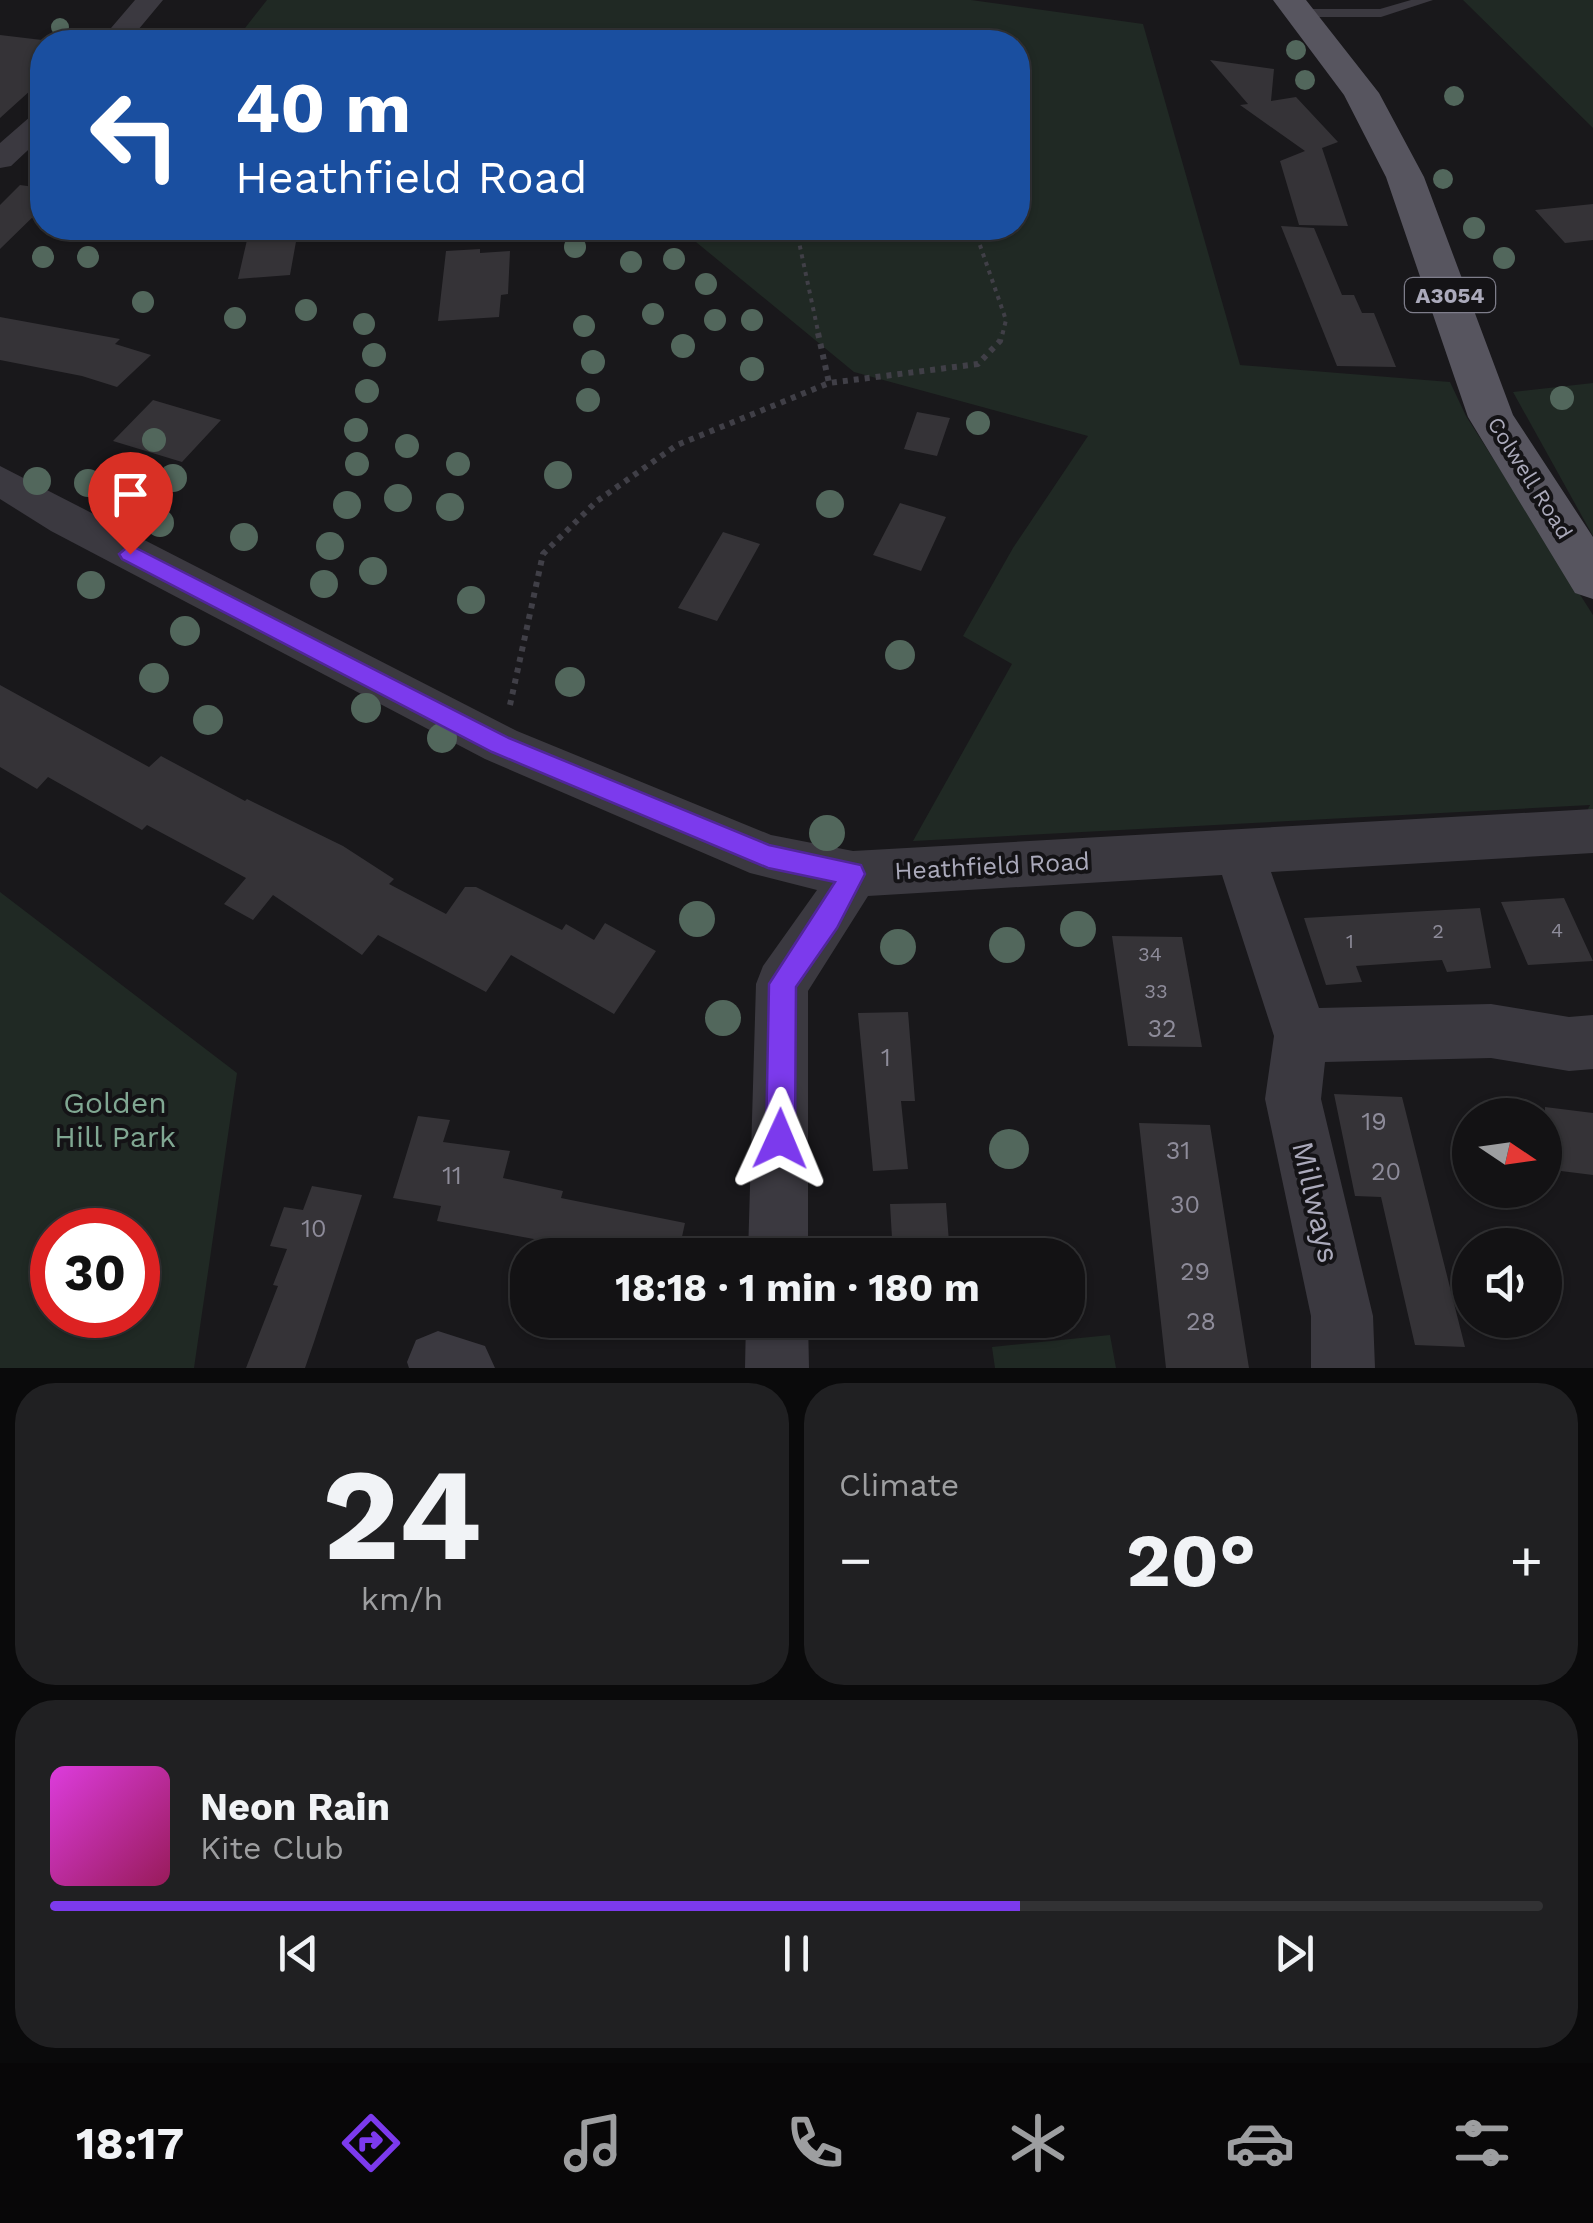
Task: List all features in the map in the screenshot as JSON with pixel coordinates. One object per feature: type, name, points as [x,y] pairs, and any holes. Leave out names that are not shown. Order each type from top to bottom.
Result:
[{"type":"main road","name":"Colwell Road","points":[[1295,7],[1361,93],[1405,176],[1490,418],[1593,580]]},
{"type":"street","points":[[124,30],[150,0]]},
{"type":"street","points":[[0,159],[30,133]]},
{"type":"street","name":"Heathfield Road","points":[[0,480],[65,520],[501,745],[768,856],[852,874],[1593,831]]},
{"type":"street","name":"Millways","points":[[1240,853],[1301,1036],[1293,1099],[1342,1316],[1344,1368]]},
{"type":"street","points":[[778,1238],[782,984],[828,919],[852,874]]},
{"type":"street","points":[[1301,1036],[1492,1031],[1569,1044],[1593,1042]]},
{"type":"street","points":[[777,1368],[778,1338]]},
{"type":"lane","points":[[1295,7],[1381,14],[1426,0]]},
{"type":"path","points":[[797,240],[829,383]]},
{"type":"path","points":[[501,745],[543,554],[596,501],[678,445],[829,383],[978,364],[1000,341],[1006,320],[978,240]]},
{"type":"green space","points":[[267,0],[971,0],[1143,24],[1240,365],[1450,382],[1466,416],[1593,615],[1593,831],[1577,832],[1590,805],[913,841],[1012,664],[963,636],[1013,548],[1088,436],[854,372],[696,242],[685,240],[1030,240],[1030,30],[243,30]]},
{"type":"green space","points":[[1463,0],[1593,0],[1593,128]]},
{"type":"green space","points":[[1593,383],[1593,536],[1513,392]]},
{"type":"green space","name":"Golden Hill Park","points":[[0,892],[237,1073],[194,1368],[0,1368]]},
{"type":"green space","points":[[1110,1335],[1116,1368],[995,1368],[992,1347]]},
{"type":"building","points":[[0,35],[30,39],[30,91],[0,118]]},
{"type":"building","points":[[1210,60],[1274,69],[1271,101],[1296,97],[1338,142],[1322,148],[1348,226],[1299,225],[1280,161],[1305,151],[1240,105],[1248,104]]},
{"type":"building","points":[[20,185],[30,186],[30,220],[0,249],[0,205]]},
{"type":"building","points":[[1593,204],[1593,240],[1565,243],[1535,210]]},
{"type":"building","points":[[1281,226],[1314,228],[1342,295],[1354,295],[1362,313],[1374,313],[1396,367],[1337,366]]},
{"type":"building","points":[[247,240],[296,240],[290,275],[238,279]]},
{"type":"building","points":[[480,249],[480,253],[510,251],[508,294],[501,295],[499,317],[438,321],[446,251]]},
{"type":"building","points":[[0,317],[120,339],[115,344],[151,355],[117,387],[0,360]]},
{"type":"building","points":[[153,400],[221,420],[182,462],[113,441]]},
{"type":"building","points":[[917,412],[950,418],[937,456],[904,449]]},
{"type":"building","points":[[900,503],[946,517],[921,571],[873,555]]},
{"type":"building","points":[[723,532],[760,544],[717,621],[678,608]]},
{"type":"building","points":[[0,685],[149,767],[161,756],[245,801],[343,846],[394,879],[389,884],[446,914],[465,887],[476,887],[562,930],[566,924],[594,940],[605,923],[656,951],[614,1014],[511,955],[486,992],[378,935],[362,955],[273,895],[253,920],[224,904],[246,878],[147,825],[142,830],[48,777],[37,789],[0,767]]},
{"type":"building","points":[[1564,898],[1593,961],[1528,965],[1501,902]]},
{"type":"building","points":[[1480,908],[1491,968],[1447,972],[1442,960],[1356,966],[1362,982],[1326,985],[1304,918]]},
{"type":"building","points":[[1112,936],[1182,937],[1202,1047],[1128,1046]]},
{"type":"building","points":[[908,1012],[915,1101],[901,1101],[908,1169],[873,1171],[858,1013]]},
{"type":"building","points":[[1334,1094],[1402,1097],[1452,1295],[1452,1338],[1463,1338],[1465,1347],[1415,1345],[1381,1197],[1355,1196]]},
{"type":"building","points":[[1562,1109],[1593,1113],[1593,1175],[1562,1171]]},
{"type":"building","points":[[418,1116],[450,1120],[443,1142],[510,1151],[503,1178],[563,1191],[561,1198],[685,1223],[682,1238],[529,1238],[437,1221],[441,1206],[393,1198]]},
{"type":"building","points":[[1139,1123],[1210,1125],[1249,1368],[1166,1368]]},
{"type":"building","points":[[312,1186],[362,1195],[305,1368],[246,1368],[278,1286],[273,1285],[287,1249],[270,1246],[284,1207],[303,1210]]},
{"type":"building","points":[[946,1203],[949,1238],[892,1238],[890,1204]]},
{"type":"route","points":[[130,554],[501,745],[768,856],[852,874],[828,919],[782,984],[780,1139]]}]
